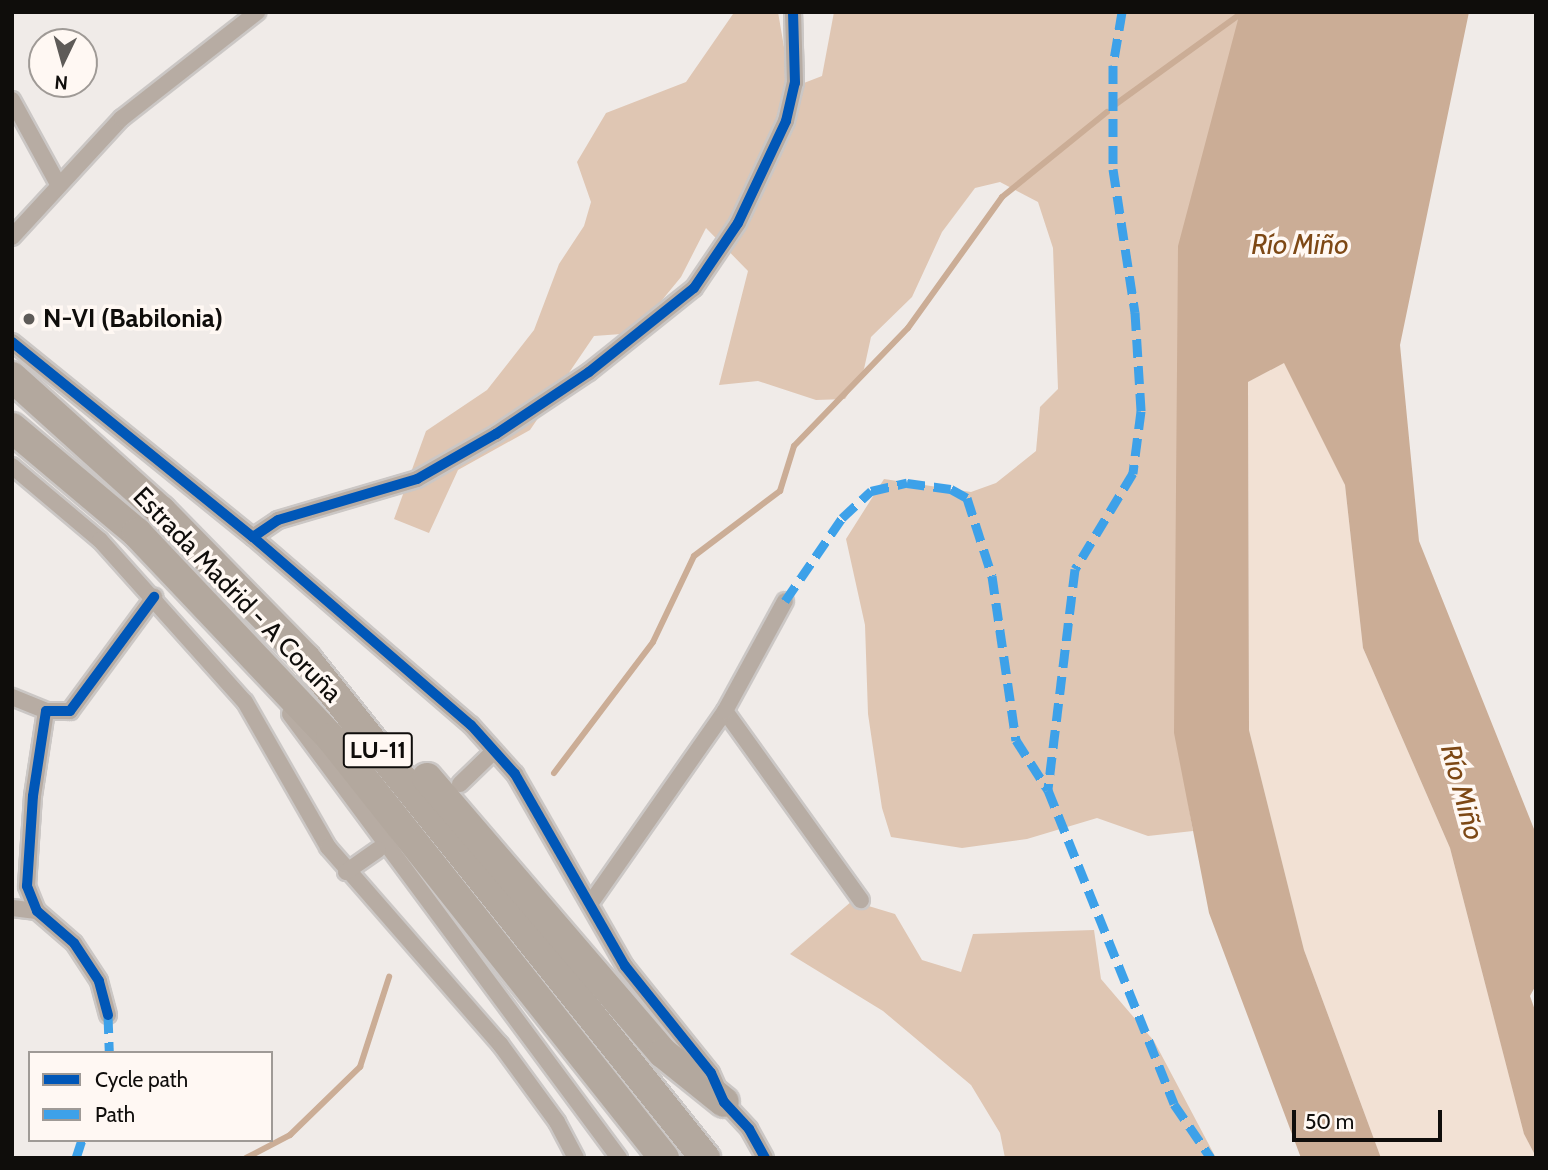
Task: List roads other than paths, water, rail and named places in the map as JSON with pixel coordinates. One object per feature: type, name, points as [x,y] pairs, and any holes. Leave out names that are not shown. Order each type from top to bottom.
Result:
[{"type":"highway","name":"Estrada Madrid - A Coruña","points":[[12,377],[62,419],[160,511],[306,659],[705,1158]]},
{"type":"highway","points":[[62,419],[144,480],[224,552],[330,665],[663,1053],[724,1102]]},
{"type":"highway","name":"Estrada Madrid - A Coruña","points":[[12,428],[137,533],[331,738],[664,1158]]},
{"type":"street","points":[[12,236],[122,117],[257,12]]},
{"type":"street","points":[[253,537],[278,520],[428,472],[496,434],[589,372],[694,288],[738,223],[786,121],[795,83],[793,12]]},
{"type":"street","points":[[12,100],[58,184]]},
{"type":"street","points":[[12,342],[253,537],[471,725],[515,774],[625,965],[711,1073],[724,1102],[749,1129],[765,1158]]},
{"type":"street","points":[[12,466],[100,540],[245,702],[345,872],[500,1044],[557,1122],[576,1158]]},
{"type":"street","points":[[195,594],[350,789],[619,1158]]},
{"type":"street","points":[[12,697],[46,711],[70,711],[153,597]]},
{"type":"street","points":[[590,904],[724,711],[785,601]]},
{"type":"street","points":[[46,711],[33,796],[27,886],[37,911],[74,943],[99,981],[108,1015]]},
{"type":"street","points":[[724,711],[861,900]]},
{"type":"street","points":[[460,784],[493,752]]},
{"type":"street","points":[[345,872],[378,850]]},
{"type":"street","points":[[12,893],[27,886]]},
{"type":"street","points":[[12,908],[37,911]]},
{"type":"water","name":"Río Miño","points":[[1240,12],[1469,12],[1400,345],[1419,541],[1536,834],[1536,985],[1530,996],[1536,1013],[1536,1157],[1524,1134],[1450,848],[1363,648],[1345,485],[1284,363],[1248,382],[1249,730],[1304,950],[1381,1158],[1301,1158],[1209,913],[1174,733],[1178,246]]},
{"type":"waterway","points":[[1116,104],[1243,12]]},
{"type":"waterway","points":[[554,773],[653,642],[694,556],[780,491],[794,446],[908,328],[1002,197],[1107,112]]},
{"type":"waterway","points":[[246,1158],[290,1135],[360,1067],[389,977]]},
{"type":"place","name":"N-VI (Babilonia)","points":[[29,319]]}]
